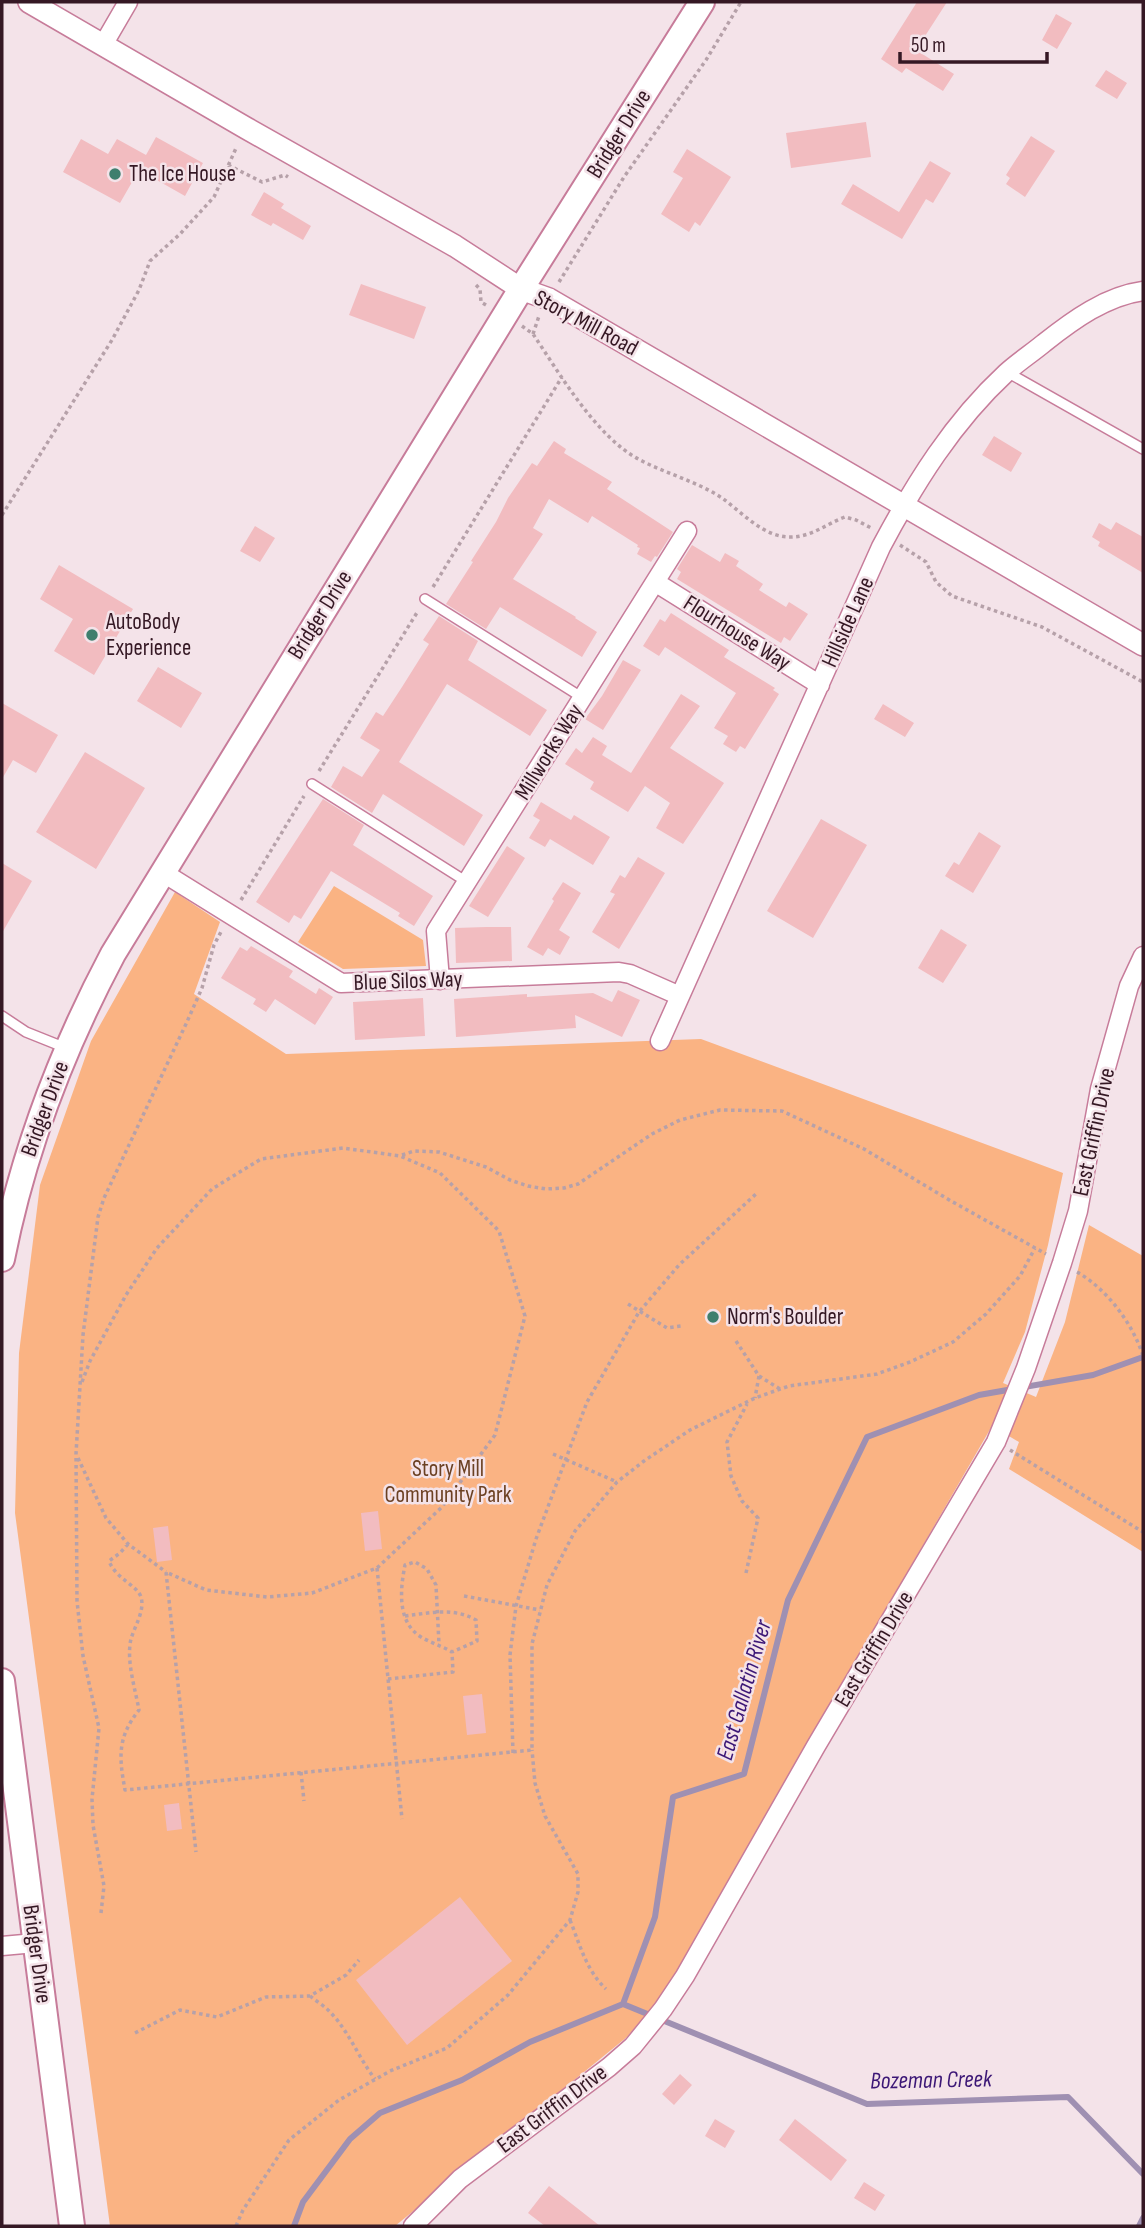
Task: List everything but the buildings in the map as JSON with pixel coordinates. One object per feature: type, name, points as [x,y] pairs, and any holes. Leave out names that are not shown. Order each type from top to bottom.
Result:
[{"type":"main road","name":"Bridger Drive","points":[[2,1259],[6,1217],[41,1115],[67,1049],[113,954],[521,289],[702,2]]},
{"type":"main road","name":"Bridger Drive","points":[[2,1681],[72,2226]]},
{"type":"street","name":"Story Mill Road","points":[[29,2],[455,246],[521,289],[549,299],[1143,645]]},
{"type":"street","points":[[103,45],[128,2]]},
{"type":"street","name":"Hillside Lane","points":[[660,1041],[887,537],[903,505],[933,458],[967,414],[1007,372],[1088,311],[1143,291]]},
{"type":"street","name":"Millworks Way","points":[[440,980],[436,931],[687,531]]},
{"type":"street","name":"Flourhouse Way","points":[[655,582],[820,685]]},
{"type":"street","name":"Blue Silos Way","points":[[162,872],[341,983],[619,972],[630,974],[680,996]]},
{"type":"street","name":"East Griffin Drive","points":[[413,2226],[460,2179],[609,2067],[633,2046],[663,2009],[685,1976],[816,1746],[996,1442],[1026,1368],[1078,1211],[1100,1089],[1129,986],[1143,956]]},
{"type":"street","points":[[2,1946],[35,1943]]},
{"type":"lane","points":[[1007,372],[1143,449]]},
{"type":"lane","points":[[425,600],[583,698]]},
{"type":"lane","points":[[312,784],[467,881]]},
{"type":"lane","points":[[2,1016],[26,1032],[67,1049]]},
{"type":"path","points":[[741,2],[706,60],[624,177],[536,321],[533,334],[562,377],[614,441],[637,458],[701,485],[772,534],[803,536],[845,517],[856,520],[926,562],[936,582],[952,596],[1042,627],[1143,682]]},
{"type":"path","points":[[2,515],[112,340],[139,290],[150,261],[180,234],[214,197],[246,128]]},
{"type":"path","points":[[228,165],[262,182],[285,175],[295,180]]},
{"type":"path","points":[[474,284],[480,289],[481,302],[506,315]]},
{"type":"path","points":[[102,1913],[104,1886],[93,1825],[92,1799],[99,1728],[83,1656],[77,1601],[76,1454],[83,1335],[98,1217],[104,1198],[202,988],[214,946],[562,377]]},
{"type":"path","points":[[400,1156],[414,1151],[439,1152],[486,1167],[528,1186],[564,1188],[578,1184],[652,1134],[680,1120],[720,1110],[782,1111],[864,1149],[1090,1279],[1119,1311],[1138,1340],[1143,1356]]},
{"type":"path","points":[[76,1454],[106,1518],[128,1544],[166,1572],[206,1590],[267,1597],[312,1593],[377,1568],[442,1507],[495,1435],[525,1316],[499,1231],[440,1173],[400,1156],[343,1148],[261,1159],[212,1189],[150,1257],[90,1361],[80,1387]]},
{"type":"path","points":[[513,1753],[510,1655],[516,1606],[536,1539],[587,1402],[639,1312],[679,1265],[757,1193]]},
{"type":"path","points":[[236,2226],[243,2210],[289,2140],[339,2100],[375,2079],[447,2049],[508,1995],[570,1920],[578,1892],[578,1874],[545,1816],[535,1783],[532,1750],[532,1644],[547,1585],[575,1531],[617,1482],[690,1430],[755,1398],[789,1386],[877,1374],[954,1342],[986,1314],[1020,1276],[1035,1248]]},
{"type":"path","points":[[628,1304],[667,1328],[681,1326]]},
{"type":"path","points":[[736,1341],[759,1376],[780,1389]]},
{"type":"path","points":[[755,1398],[759,1376]]},
{"type":"path","points":[[746,1573],[758,1517],[742,1501],[731,1476],[727,1442],[748,1402]]},
{"type":"path","points":[[996,1442],[1143,1532]]},
{"type":"path","points":[[553,1454],[617,1482]]},
{"type":"path","points":[[128,1544],[110,1561],[115,1573],[140,1592],[143,1605],[131,1641],[139,1710],[122,1736],[120,1761],[125,1790],[532,1750]]},
{"type":"path","points":[[439,1644],[436,1586],[427,1569],[415,1562],[405,1565],[401,1585],[402,1608],[408,1624],[420,1636],[452,1652]]},
{"type":"path","points":[[377,1568],[402,1819]]},
{"type":"path","points":[[166,1572],[197,1852]]},
{"type":"path","points":[[464,1596],[540,1610]]},
{"type":"path","points":[[405,1616],[438,1612],[464,1613],[476,1620],[477,1641],[452,1652]]},
{"type":"path","points":[[388,1679],[453,1672],[452,1652]]},
{"type":"path","points":[[301,1772],[304,1801]]},
{"type":"path","points":[[570,1920],[586,1962],[606,1989]]},
{"type":"path","points":[[135,2033],[180,2010],[217,2017],[266,1997],[310,1996],[346,1975],[359,1960]]},
{"type":"path","points":[[310,1996],[328,2010],[348,2035],[375,2079]]},
{"type":"green space","points":[[334,886],[423,940],[426,966],[343,969],[298,942]]},
{"type":"green space","name":"Story Mill Community Park","points":[[175,892],[220,922],[194,994],[286,1054],[701,1039],[1063,1173],[1048,1245],[1025,1332],[1003,1383],[1036,1397],[1065,1322],[1089,1225],[1143,1256],[1143,1552],[1009,1469],[1019,1442],[992,1426],[663,1995],[627,2037],[395,2226],[110,2226],[15,1513],[19,1353],[40,1185],[91,1041]]},
{"type":"waterway","name":"East Gallatin River","points":[[294,2226],[303,2202],[350,2139],[380,2113],[462,2080],[530,2042],[623,2004],[655,1917],[673,1797],[744,1774],[788,1600],[867,1437],[979,1395],[1093,1375],[1143,1357]]},
{"type":"waterway","name":"Bozeman Creek","points":[[623,2004],[867,2104],[1068,2097],[1143,2174]]},
{"type":"waterway","name":"Bozeman Creek","points":[[1139,2226],[1143,2218]]},
{"type":"place","name":"The Ice House","points":[[115,174]]},
{"type":"place","name":"AutoBody Experience","points":[[92,635]]},
{"type":"place","name":"Norm's Boulder","points":[[713,1317]]}]
